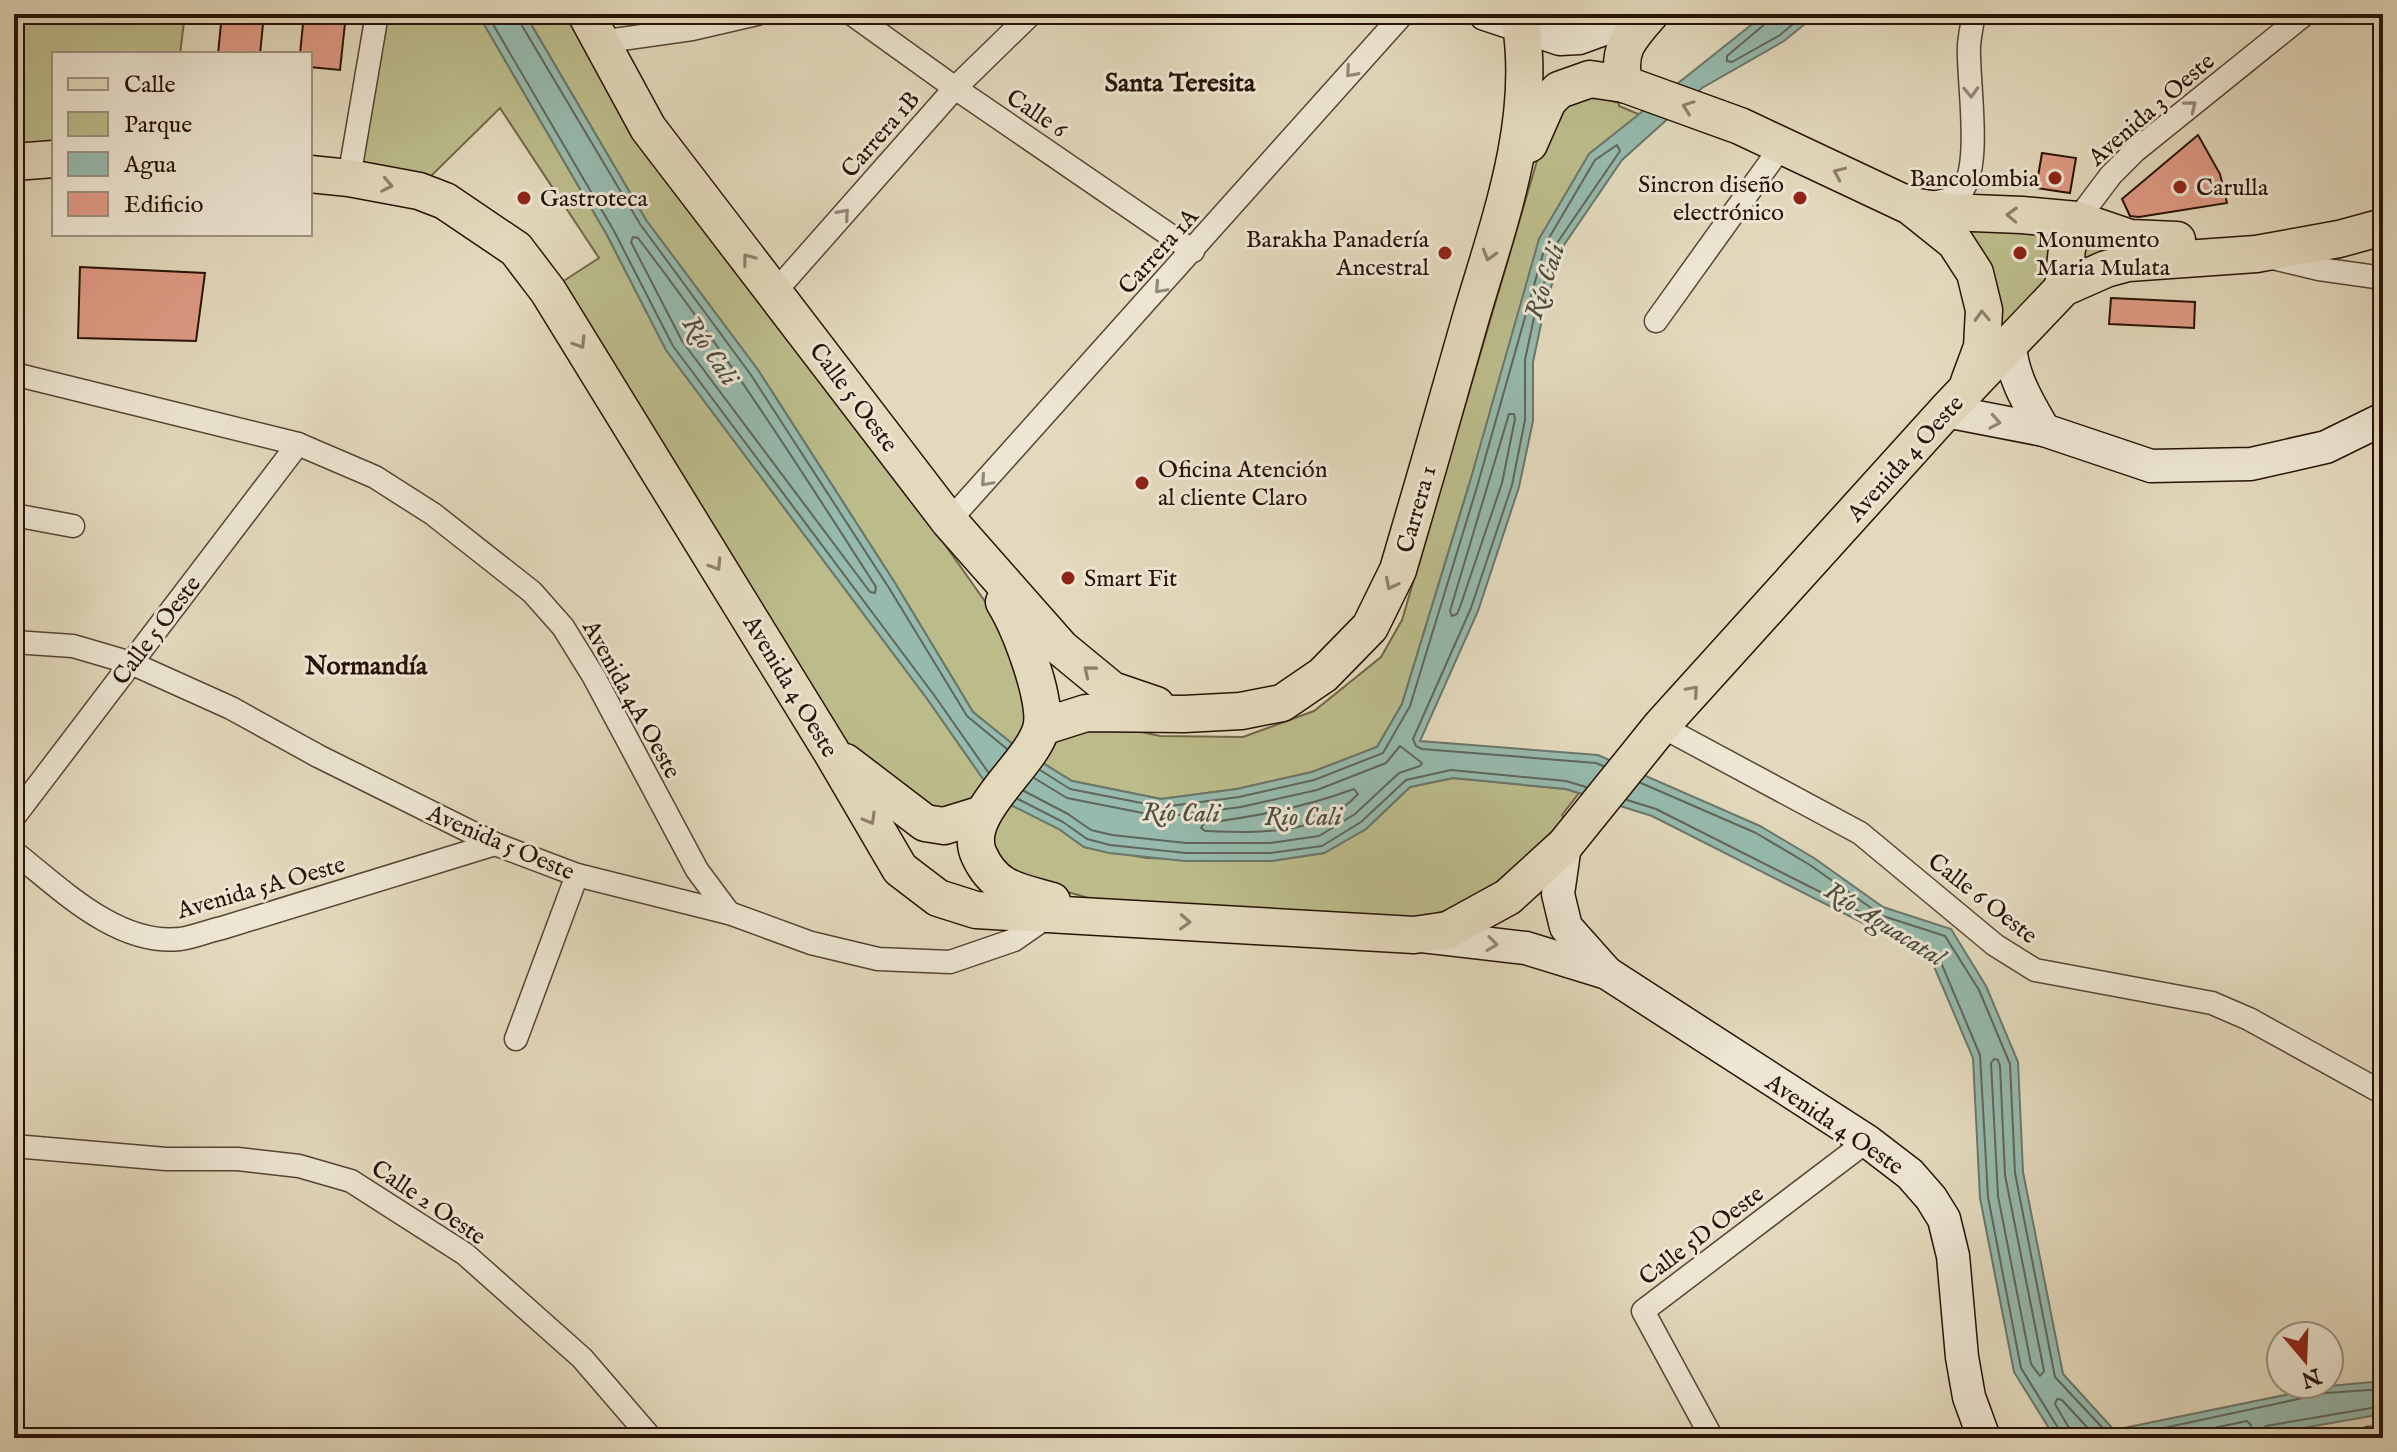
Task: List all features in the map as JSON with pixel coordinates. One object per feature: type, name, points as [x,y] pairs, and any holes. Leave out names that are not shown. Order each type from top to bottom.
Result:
[{"type":"main road","points":[[1630,86],[1621,70],[1622,50],[1650,14]]},
{"type":"main road","points":[[1511,180],[1525,95],[1521,25]]},
{"type":"main road","name":"Calle 5 Oeste","points":[[593,28],[648,128],[949,521],[1061,648],[1102,682],[1112,690],[1184,714]]},
{"type":"main road","points":[[1511,180],[1548,101],[1559,90],[1590,79],[1630,86],[1740,126],[1910,206],[1955,242],[1975,273],[1984,310],[1982,347],[1969,382],[1946,411]]},
{"type":"main road","points":[[14,162],[52,159]]},
{"type":"main road","name":"Avenida 4 Oeste","points":[[312,174],[419,191],[445,201],[516,249],[548,291],[831,751],[900,869],[938,898],[976,910],[1414,935],[1448,930],[1508,897],[1572,835],[1651,738],[1946,411],[2063,288],[2128,263],[2256,254],[2339,239],[2383,227]]},
{"type":"main road","name":"Carrera 1","points":[[1039,734],[1086,713],[1184,714],[1241,711],[1282,703],[1323,675],[1370,627],[1398,570],[1511,180]]},
{"type":"main road","name":"Avenida 4 Oeste","points":[[1910,206],[1948,212],[2077,220],[2130,238],[2223,243],[2339,239]]},
{"type":"main road","points":[[2063,288],[2067,248],[2077,220]]},
{"type":"main road","points":[[949,521],[1016,621],[1037,682],[1039,734],[987,809],[975,833],[977,851],[989,876],[1015,890],[1108,917]]},
{"type":"main road","points":[[831,751],[925,823],[944,826],[987,809]]},
{"type":"street","points":[[349,178],[377,14]]},
{"type":"street","points":[[593,28],[692,29],[757,14]]},
{"type":"street","name":"Calle 6","points":[[852,14],[1193,251]]},
{"type":"street","name":"Carrera 1B","points":[[774,293],[955,88],[1031,14]]},
{"type":"street","name":"Carrera 1A","points":[[949,521],[1403,14]]},
{"type":"street","points":[[1485,14],[1560,39],[1601,30],[1631,14]]},
{"type":"street","points":[[1910,206],[1942,202],[1958,194],[1967,182],[1972,159],[1969,47],[1974,14]]},
{"type":"street","name":"Avenida 3 Oeste","points":[[2077,220],[2111,175],[2135,151],[2305,14]]},
{"type":"street","points":[[1656,321],[1781,147]]},
{"type":"street","points":[[2256,254],[2319,269],[2383,278]]},
{"type":"street","points":[[2010,345],[2023,394],[2044,430]]},
{"type":"street","name":"Avenida 4A Oeste","points":[[14,374],[298,444],[375,477],[433,514],[532,592],[563,627],[594,677],[697,870],[729,913]]},
{"type":"street","points":[[1946,411],[2044,430],[2151,466],[2251,464],[2326,447],[2383,419]]},
{"type":"street","name":"Calle 5 Oeste","points":[[14,817],[298,444]]},
{"type":"street","points":[[14,515],[73,526]]},
{"type":"street","name":"Avenida 5 Oeste","points":[[14,642],[73,646],[131,663],[231,708],[318,756],[495,844],[577,875],[729,913],[811,943],[878,959],[950,962],[1014,940],[1050,915]]},
{"type":"street","name":"Calle 6 Oeste","points":[[1651,738],[1860,833],[1995,945],[2035,970],[2212,1003],[2249,1019],[2383,1093]]},
{"type":"street","name":"Avenida 4 Oeste","points":[[1572,835],[1558,894],[1566,927],[1607,973],[1867,1141],[1910,1174],[1931,1198],[1944,1219],[1955,1270],[1962,1357],[1969,1397],[1984,1438]]},
{"type":"street","name":"Avenida 5A Oeste","points":[[14,852],[95,916],[131,933],[178,939],[495,844]]},
{"type":"street","points":[[516,1039],[577,875]]},
{"type":"street","name":"Avenida 4 Oeste","points":[[1414,935],[1526,948],[1607,973]]},
{"type":"street","name":"Calle 5D Oeste","points":[[1712,1438],[1643,1311],[1867,1141]]},
{"type":"street","name":"Calle 2 Oeste","points":[[14,1146],[166,1159],[238,1159],[299,1166],[351,1181],[465,1254],[582,1358],[651,1438]]},
{"type":"street","points":[[2369,1438],[2383,1437]]},
{"type":"green space","points":[[14,14],[185,14],[180,52],[52,52],[52,147],[14,150]]},
{"type":"green space","points":[[377,14],[478,14],[607,235],[666,350],[928,700],[988,786],[981,799],[928,814],[843,739],[562,282],[599,258],[500,108],[427,180],[351,167]]},
{"type":"green space","points":[[525,14],[570,14],[1001,624],[1033,723],[1015,746],[973,712],[895,583],[758,370],[646,220]]},
{"type":"green space","points":[[1594,96],[1619,103],[1619,106],[1641,115],[1589,154],[1469,485],[1402,704],[1377,747],[1312,772],[1237,789],[1161,799],[1072,781],[1038,760],[1057,733],[1105,724],[1160,736],[1243,737],[1314,711],[1381,657],[1402,620],[1547,127],[1564,107]]},
{"type":"green space","points":[[1948,212],[2077,220],[2128,263],[1982,347]]},
{"type":"green space","points":[[1453,778],[1566,789],[1579,793],[1562,815],[1565,819],[1499,881],[1462,904],[1417,918],[1106,903],[1022,879],[997,864],[990,833],[1009,804],[1059,829],[1084,847],[1147,858],[1271,861],[1324,853],[1366,829],[1410,787]]},
{"type":"water","name":"Rio Cali","points":[[478,14],[525,14],[646,220],[758,370],[895,583],[973,712],[1015,746],[1072,781],[1161,799],[1237,789],[1312,772],[1377,747],[1402,704],[1539,239],[1589,154],[1765,14],[1817,14],[1784,41],[1702,88],[1622,160],[1564,245],[1544,310],[1533,362],[1533,421],[1519,487],[1478,611],[1420,741],[1598,755],[1760,826],[1814,858],[1883,907],[1951,929],[1986,986],[2018,1062],[2023,1172],[2063,1374],[2114,1430],[2265,1399],[2345,1400],[2345,1385],[2383,1381],[2383,1414],[2246,1438],[2055,1438],[2014,1372],[1980,1198],[1973,1058],[1930,957],[1652,816],[1566,789],[1453,778],[1410,787],[1366,829],[1324,853],[1271,861],[1185,861],[1109,853],[1084,847],[1059,829],[1009,804],[988,786],[928,700],[666,350],[607,235]]},
{"type":"building","points":[[222,14],[264,14],[260,52],[218,52]]},
{"type":"building","points":[[304,14],[346,14],[340,70],[312,67],[312,52],[300,52]]},
{"type":"building","name":"Carulla","points":[[2198,135],[2220,174],[2227,203],[2130,216],[2122,199]]},
{"type":"building","points":[[2042,153],[2076,158],[2070,193],[2036,188]]},
{"type":"building","points":[[80,267],[205,273],[196,341],[78,338]]},
{"type":"building","points":[[2111,298],[2195,302],[2194,328],[2109,324]]},
{"type":"place","name":"Bancolombia","points":[[2055,178]]},
{"type":"place","name":"Carulla","points":[[2180,187]]},
{"type":"place","name":"Gastroteca","points":[[524,198]]},
{"type":"place","name":"Sincron diseño electrónico","points":[[1800,198]]},
{"type":"place","name":"Barakha Panadería Ancestral","points":[[1445,253]]},
{"type":"place","name":"Monumento Maria Mulata","points":[[2020,253]]},
{"type":"place","name":"Oficina Atención al cliente Claro","points":[[1142,483]]},
{"type":"place","name":"Smart Fit","points":[[1068,578]]},
{"type":"district","name":"Santa Teresita","points":[[1180,82]]},
{"type":"district","name":"Normandía","points":[[366,665]]},
{"type":"water label","name":"Río Cali","points":[[1544,281]]},
{"type":"water label","name":"Río Cali","points":[[711,350]]},
{"type":"water label","name":"Río Cali","points":[[1181,812]]},
{"type":"water label","name":"Río Aguacatal","points":[[1885,923]]}]
